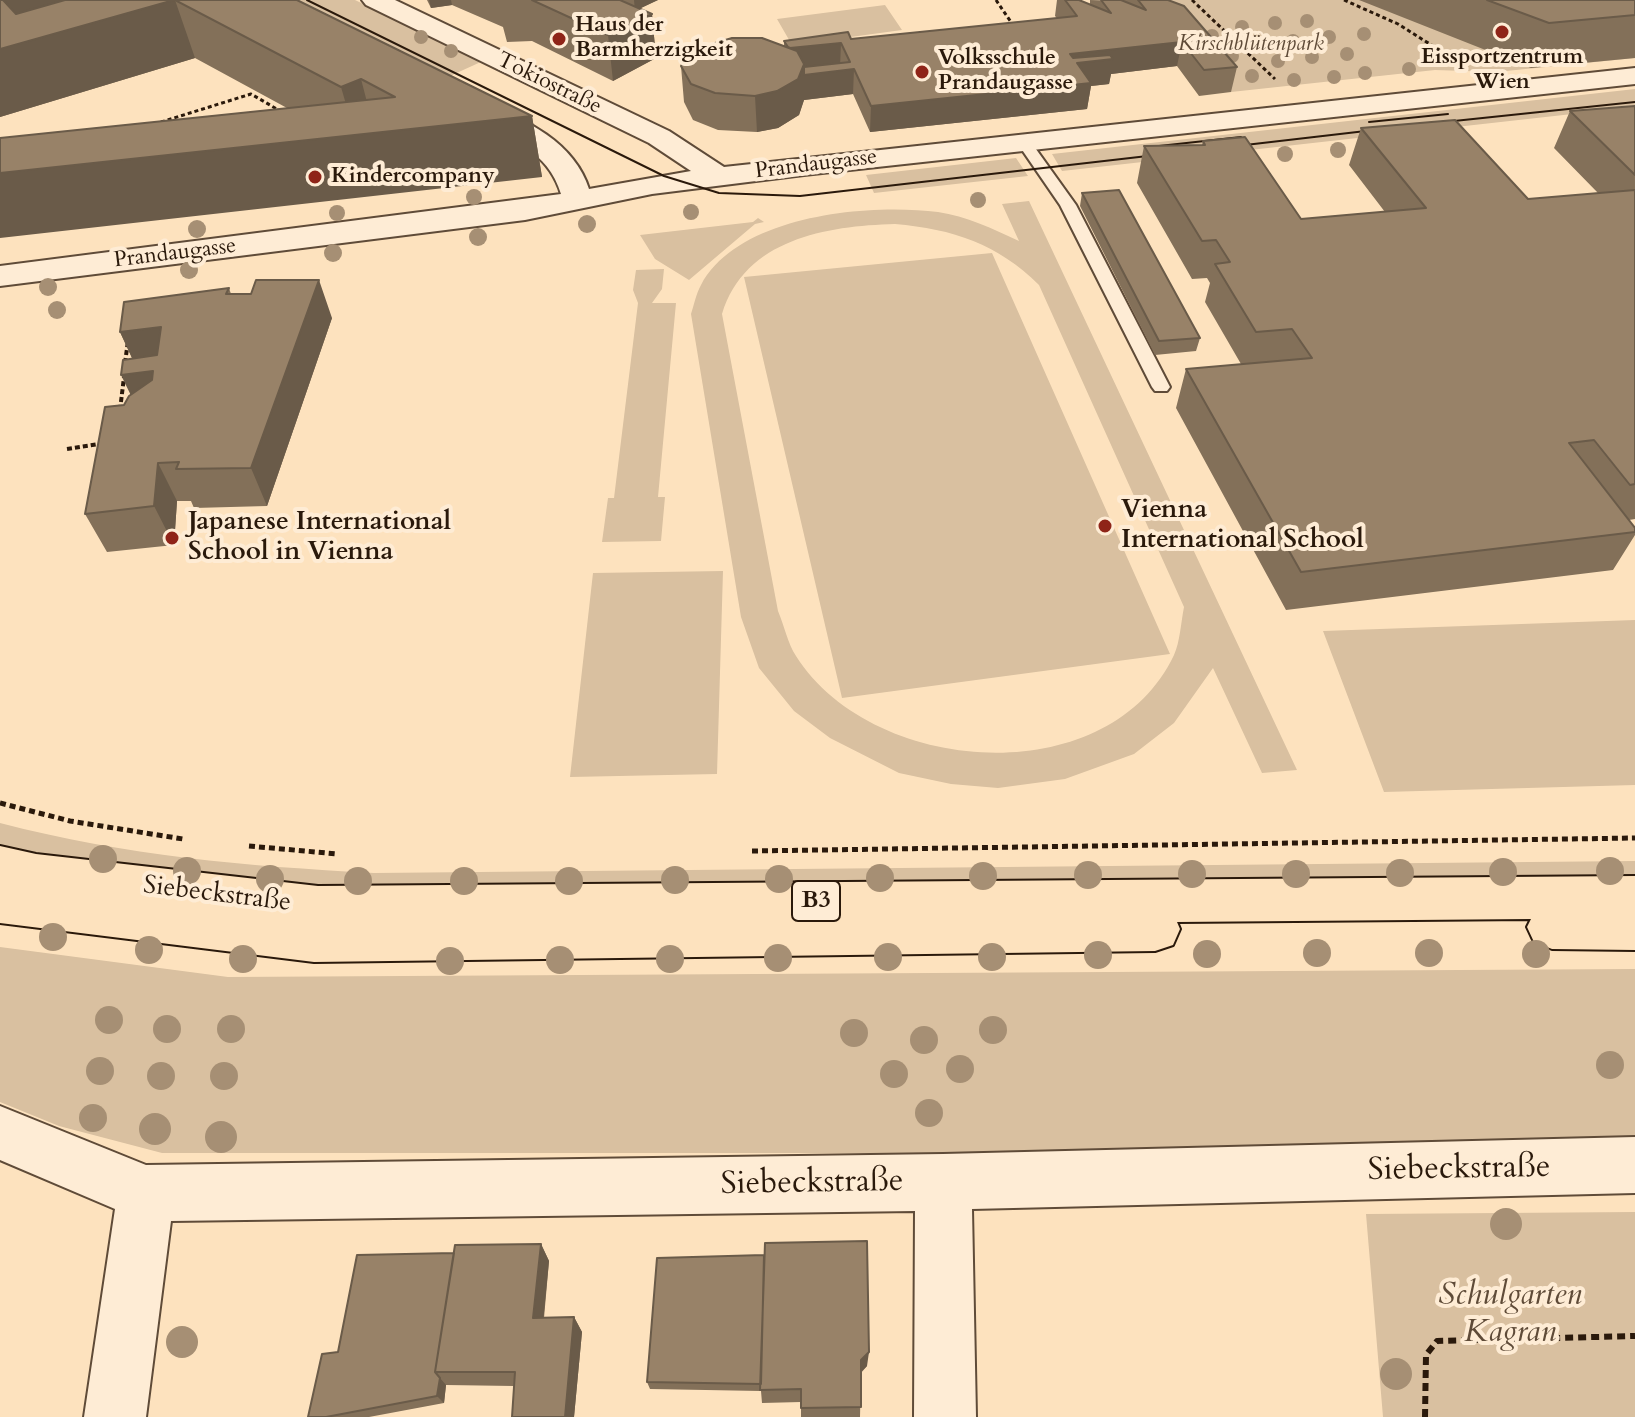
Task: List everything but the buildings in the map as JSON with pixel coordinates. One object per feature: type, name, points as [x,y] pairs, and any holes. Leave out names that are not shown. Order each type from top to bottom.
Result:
[{"type":"main road","name":"Siebeckstraße","points":[[0,866],[36,875],[318,907],[1635,897]]},
{"type":"main road","name":"Siebeckstraße","points":[[0,902],[314,940],[1481,925],[1635,928]]},
{"type":"street","name":"Tokiostraße","points":[[375,0],[659,137],[718,176]]},
{"type":"street","name":"Prandaugasse","points":[[0,276],[525,211],[652,185],[718,176],[1635,76]]},
{"type":"street","points":[[455,101],[553,151],[570,170],[578,201]]},
{"type":"street","name":"Siebeckstraße","points":[[0,1133],[146,1193],[943,1182],[1635,1165]]},
{"type":"street","points":[[943,1182],[945,1417]]},
{"type":"street","points":[[115,1417],[146,1193]]},
{"type":"lane","points":[[1023,141],[1068,205],[1161,387]]},
{"type":"path","points":[[996,0],[1019,34]]},
{"type":"path","points":[[1192,0],[1277,80]]},
{"type":"path","points":[[1344,0],[1398,24],[1501,90]]},
{"type":"path","points":[[160,122],[251,94],[292,118]]},
{"type":"path","points":[[118,425],[128,334]]},
{"type":"path","points":[[120,410],[130,408]]},
{"type":"path","points":[[67,449],[116,441]]},
{"type":"path","points":[[0,803],[70,821],[188,840]]},
{"type":"path","points":[[748,851],[1635,838]]},
{"type":"path","points":[[246,846],[349,855]]},
{"type":"path","points":[[1425,1417],[1426,1355],[1437,1341],[1635,1336]]},
{"type":"green space","points":[[274,0],[355,0],[483,61],[439,81]]},
{"type":"green space","name":"Kirschblütenpark","points":[[1139,0],[1635,0],[1635,58],[1496,72],[1435,70],[1231,92]]},
{"type":"green space","points":[[885,5],[902,30],[792,45],[777,19]]},
{"type":"green space","points":[[1635,89],[1635,107],[1062,171],[1052,154]]},
{"type":"green space","points":[[1016,158],[1028,176],[874,193],[866,175]]},
{"type":"green space","points":[[1029,201],[1297,770],[1262,773],[1213,668],[1174,723],[1134,754],[1065,779],[998,788],[951,784],[899,773],[830,738],[794,711],[759,668],[741,617],[691,314],[701,285],[719,261],[744,243],[774,229],[842,213],[877,210],[938,212],[969,220],[1019,241],[1002,204]],"holes":[[[895,224],[955,235],[991,249],[1039,285],[1184,607],[1174,655],[1142,700],[1098,731],[1045,748],[989,753],[932,745],[878,726],[831,696],[796,656],[778,611],[722,314],[733,289],[749,269],[769,253],[791,242],[842,228]]]},
{"type":"green space","points":[[758,218],[764,222],[755,224],[689,280],[655,259],[640,235],[753,222]]},
{"type":"green space","points":[[992,253],[1170,654],[842,698],[744,277]]},
{"type":"green space","points":[[664,269],[662,289],[652,303],[676,303],[658,497],[665,497],[661,541],[602,542],[608,498],[614,498],[638,303],[633,290],[636,270]]},
{"type":"green space","points":[[723,571],[717,774],[570,777],[593,573]]},
{"type":"green space","points":[[1635,620],[1635,785],[1384,792],[1323,631]]},
{"type":"green space","points":[[0,823],[94,844],[186,858],[374,873],[1635,861],[1635,881],[316,891],[0,852]]},
{"type":"green space","points":[[0,947],[228,977],[1635,969],[1635,1138],[939,1153],[162,1153],[59,1126],[0,1102]]},
{"type":"green space","name":"Schulgarten Kagran","points":[[1635,1212],[1635,1417],[1383,1417],[1366,1214]]},
{"type":"tram line","points":[[307,0],[664,176],[719,193],[800,196],[1165,154]]},
{"type":"tram line","points":[[1435,123],[1635,102]]},
{"type":"tram line","points":[[1369,122],[1448,114]]},
{"type":"tram line","points":[[1228,147],[1383,129]]},
{"type":"tram line","points":[[1150,147],[1241,137]]},
{"type":"place","name":"Eissportzentrum Wien","points":[[1502,32]]},
{"type":"place","name":"Haus der Barmherzigkeit","points":[[559,39]]},
{"type":"place","name":"Volksschule Prandaugasse","points":[[922,72]]},
{"type":"place","name":"Kindercompany","points":[[315,177]]},
{"type":"place","name":"Vienna International School","points":[[1105,526]]},
{"type":"place","name":"Japanese International School in Vienna","points":[[172,538]]}]
